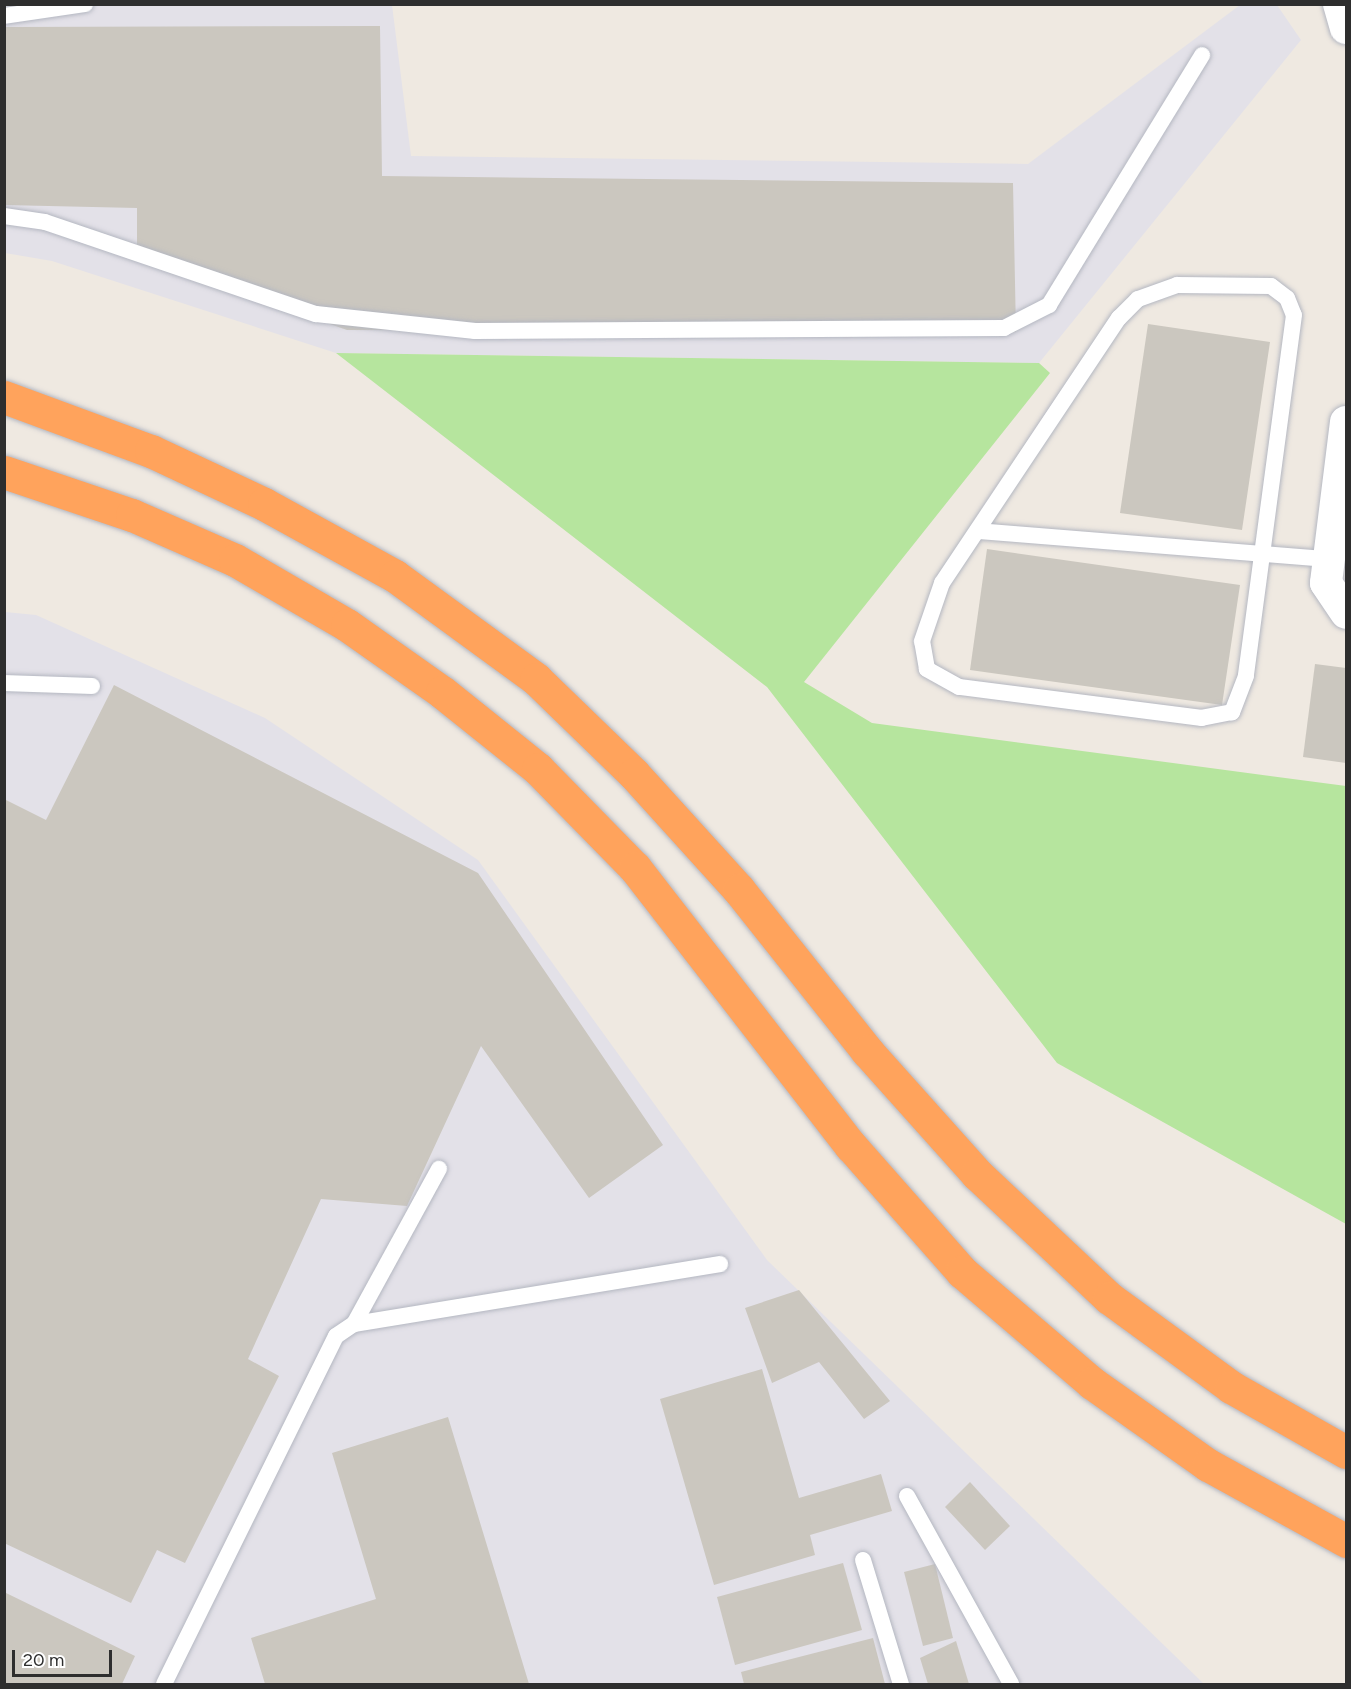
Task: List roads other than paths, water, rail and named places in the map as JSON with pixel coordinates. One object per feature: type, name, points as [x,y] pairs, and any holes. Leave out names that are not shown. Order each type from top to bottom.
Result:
[{"type":"highway","points":[[4,397],[151,451],[264,504],[395,576],[537,679],[634,774],[739,890],[867,1051],[976,1174],[1109,1298],[1231,1387],[1347,1452]]},
{"type":"highway","points":[[4,472],[132,514],[235,560],[346,625],[442,692],[538,769],[635,868],[851,1146],[962,1272],[1092,1383],[1208,1465],[1347,1541]]},
{"type":"street","points":[[1339,4],[1347,28]]},
{"type":"street","points":[[1345,612],[1326,584],[1326,559],[1347,423]]},
{"type":"lane","points":[[4,16],[85,4]]},
{"type":"lane","points":[[4,216],[45,222],[316,314],[475,331],[1004,328],[1049,305],[1202,55]]},
{"type":"lane","points":[[1177,285],[1271,286],[1287,298],[1294,315],[1241,696],[1232,712],[1202,718],[959,687],[927,669],[922,641],[927,614],[978,531],[1104,338],[1138,299],[1177,285]]},
{"type":"lane","points":[[978,531],[1326,559]]},
{"type":"lane","points":[[4,683],[92,686]]},
{"type":"lane","points":[[354,1324],[439,1169]]},
{"type":"lane","points":[[165,1684],[336,1336],[354,1324],[720,1264]]},
{"type":"lane","points":[[907,1496],[1011,1684]]},
{"type":"lane","points":[[863,1560],[901,1684]]}]
